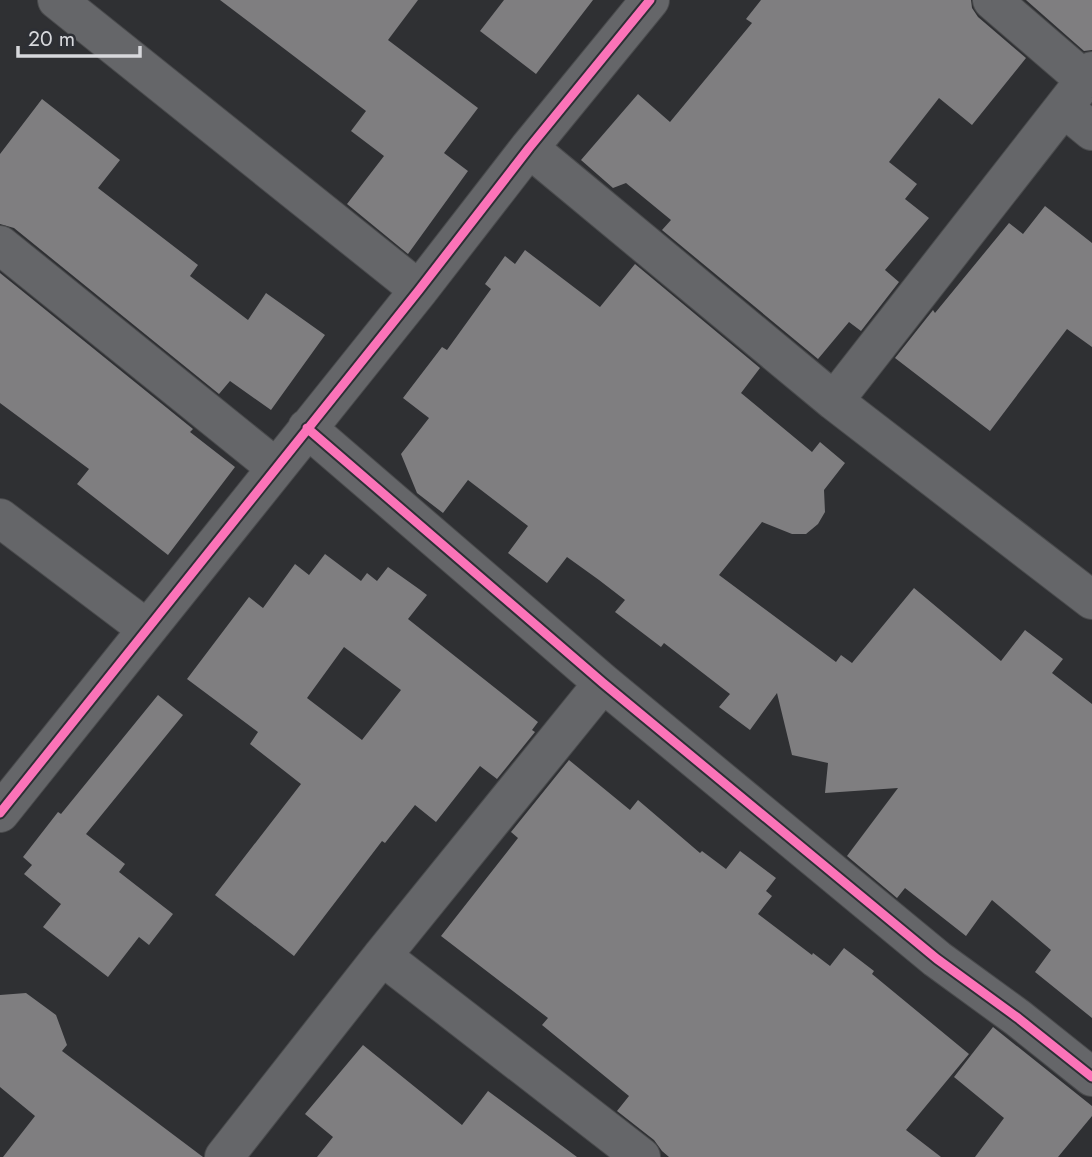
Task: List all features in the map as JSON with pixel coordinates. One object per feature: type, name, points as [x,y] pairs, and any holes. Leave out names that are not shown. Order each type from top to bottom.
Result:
[{"type":"street","points":[[57,0],[419,290]]},
{"type":"street","points":[[0,813],[650,0]]},
{"type":"street","points":[[834,401],[1083,97],[992,0]]},
{"type":"street","points":[[529,148],[834,401],[1092,600]]},
{"type":"street","points":[[0,245],[275,467]]},
{"type":"street","points":[[307,428],[603,683],[937,959],[1018,1018],[1092,1077]]},
{"type":"street","points":[[0,518],[147,629]]},
{"type":"street","points":[[224,1157],[382,956],[603,683]]},
{"type":"street","points":[[382,956],[641,1157]]},
{"type":"building","points":[[220,0],[418,0],[388,40],[478,108],[444,153],[468,171],[408,254],[347,204],[384,156],[351,131],[366,111]]},
{"type":"building","points":[[504,0],[593,0],[536,74],[480,31]]},
{"type":"building","points":[[761,0],[971,0],[972,8],[978,17],[1026,58],[972,125],[939,98],[889,162],[917,184],[905,199],[929,218],[885,270],[899,282],[861,331],[849,322],[818,359],[662,230],[671,220],[626,183],[613,188],[581,160],[638,94],[670,122],[752,23],[746,19]]},
{"type":"building","points":[[1026,0],[1092,0],[1092,50],[1084,51]]},
{"type":"building","points":[[42,99],[120,160],[98,188],[198,265],[190,276],[248,320],[266,293],[325,335],[271,410],[230,381],[219,394],[14,228],[0,224],[0,154]]},
{"type":"building","points":[[1045,206],[1092,243],[1092,347],[1067,329],[990,431],[895,358],[1009,223],[1023,234]]},
{"type":"building","points":[[525,250],[600,307],[635,264],[760,368],[741,393],[812,452],[820,442],[845,463],[824,490],[825,512],[818,524],[806,534],[792,534],[762,522],[719,575],[836,662],[841,655],[852,663],[914,588],[1001,661],[1025,630],[1063,659],[1052,673],[1092,704],[1092,1018],[1035,972],[1051,950],[992,900],[966,936],[905,888],[897,898],[847,856],[898,788],[825,793],[828,763],[792,755],[777,693],[750,730],[719,707],[730,694],[664,643],[661,647],[615,612],[625,600],[599,580],[567,557],[547,583],[508,553],[528,526],[468,480],[443,513],[417,493],[401,454],[429,418],[403,398],[442,347],[447,350],[491,289],[485,284],[505,256],[515,264]]},
{"type":"building","points":[[0,273],[193,429],[190,432],[235,467],[168,555],[77,484],[89,469],[0,403]]},
{"type":"building","points":[[325,554],[361,581],[367,573],[377,581],[388,567],[427,595],[408,619],[538,722],[532,730],[535,732],[497,779],[480,766],[436,822],[415,805],[385,843],[382,841],[294,956],[215,895],[301,784],[250,744],[258,732],[187,679],[249,597],[263,608],[295,564],[309,575]],"holes":[[[344,647],[401,690],[362,740],[307,698]]]},
{"type":"building","points":[[158,695],[183,715],[86,834],[125,864],[119,872],[173,914],[149,945],[139,937],[108,977],[43,927],[61,904],[24,874],[32,865],[23,857]]},
{"type":"building","points":[[569,760],[630,810],[638,800],[700,853],[702,851],[726,869],[740,851],[776,878],[766,891],[772,896],[758,914],[830,966],[844,948],[969,1054],[906,1130],[941,1157],[669,1157],[654,1140],[617,1111],[629,1096],[542,1025],[548,1018],[441,936],[518,838],[511,832]]},
{"type":"building","points":[[26,993],[56,1015],[67,1045],[62,1051],[203,1157],[3,1157],[35,1116],[0,1087],[0,995]]},
{"type":"building","points":[[993,1027],[1092,1106],[1092,1116],[1058,1157],[975,1157],[1004,1118],[954,1077]]},
{"type":"building","points":[[363,1045],[462,1125],[488,1091],[577,1157],[317,1157],[333,1137],[305,1114]]},
{"type":"cycle path","points":[[0,813],[650,0]]},
{"type":"cycle path","points":[[307,428],[603,683],[937,959],[1018,1018],[1092,1077]]}]
